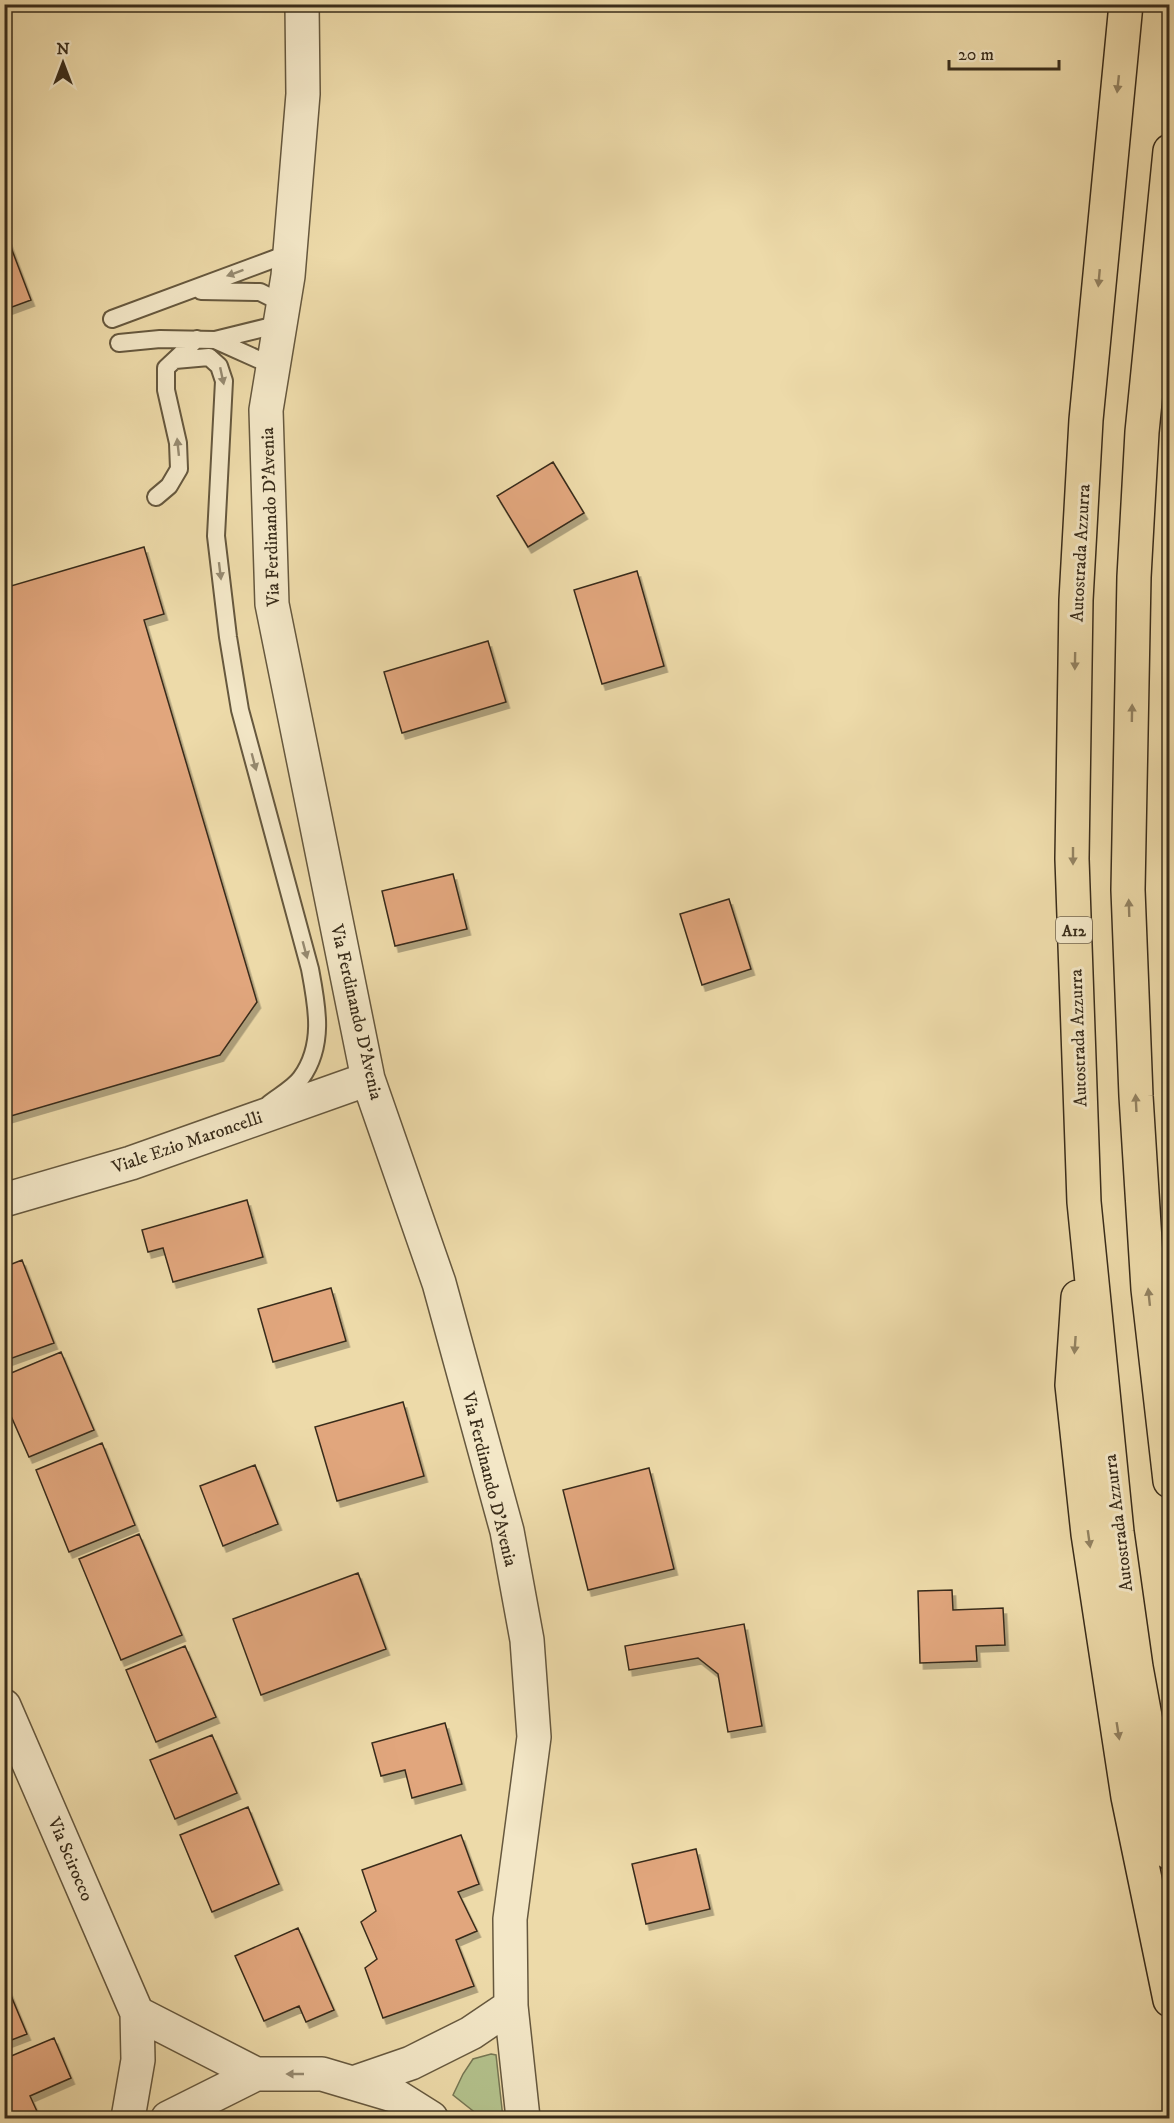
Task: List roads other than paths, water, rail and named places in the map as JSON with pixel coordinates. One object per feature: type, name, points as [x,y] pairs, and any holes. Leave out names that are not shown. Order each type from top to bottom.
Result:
[{"type":"highway","name":"Autostrada Azzurra","points":[[1126,4],[1086,420],[1076,600],[1072,859],[1084,1202],[1117,1532],[1136,1667],[1170,1852]]},
{"type":"highway","points":[[1170,151],[1142,432],[1135,554],[1128,890],[1136,1096],[1148,1289],[1170,1480]]},
{"type":"highway","points":[[1084,1202],[1072,1385],[1083,1488],[1128,1797],[1170,2000]]},
{"type":"street","name":"Via Ferdinando D'Avenia","points":[[302,4],[303,94],[290,253],[266,410],[272,604],[368,1079],[439,1283],[507,1531],[527,1640],[534,1737],[510,1919],[511,2006],[523,2118]]},
{"type":"street","name":"Viale Ezio Maroncelli","points":[[4,1200],[131,1163],[368,1079]]},
{"type":"street","name":"Via Scirocco","points":[[4,1706],[137,2013],[138,2060],[128,2118]]},
{"type":"street","points":[[352,2083],[411,2063],[471,2033],[511,2006]]},
{"type":"street","points":[[137,2013],[256,2074]]},
{"type":"street","points":[[168,2118],[256,2074],[322,2074],[396,2096],[431,2118]]},
{"type":"lane","points":[[112,319],[290,253]]},
{"type":"lane","points":[[188,291],[260,292],[282,314],[215,340]]},
{"type":"lane","points":[[118,342],[160,339],[215,340],[273,366]]},
{"type":"lane","points":[[156,497],[169,486],[179,469],[178,443],[166,390],[166,368],[197,339]]},
{"type":"lane","points":[[175,360],[208,357],[219,366],[224,381],[216,536],[228,637],[240,710],[310,969],[318,1012],[315,1051],[301,1079],[247,1122]]}]
